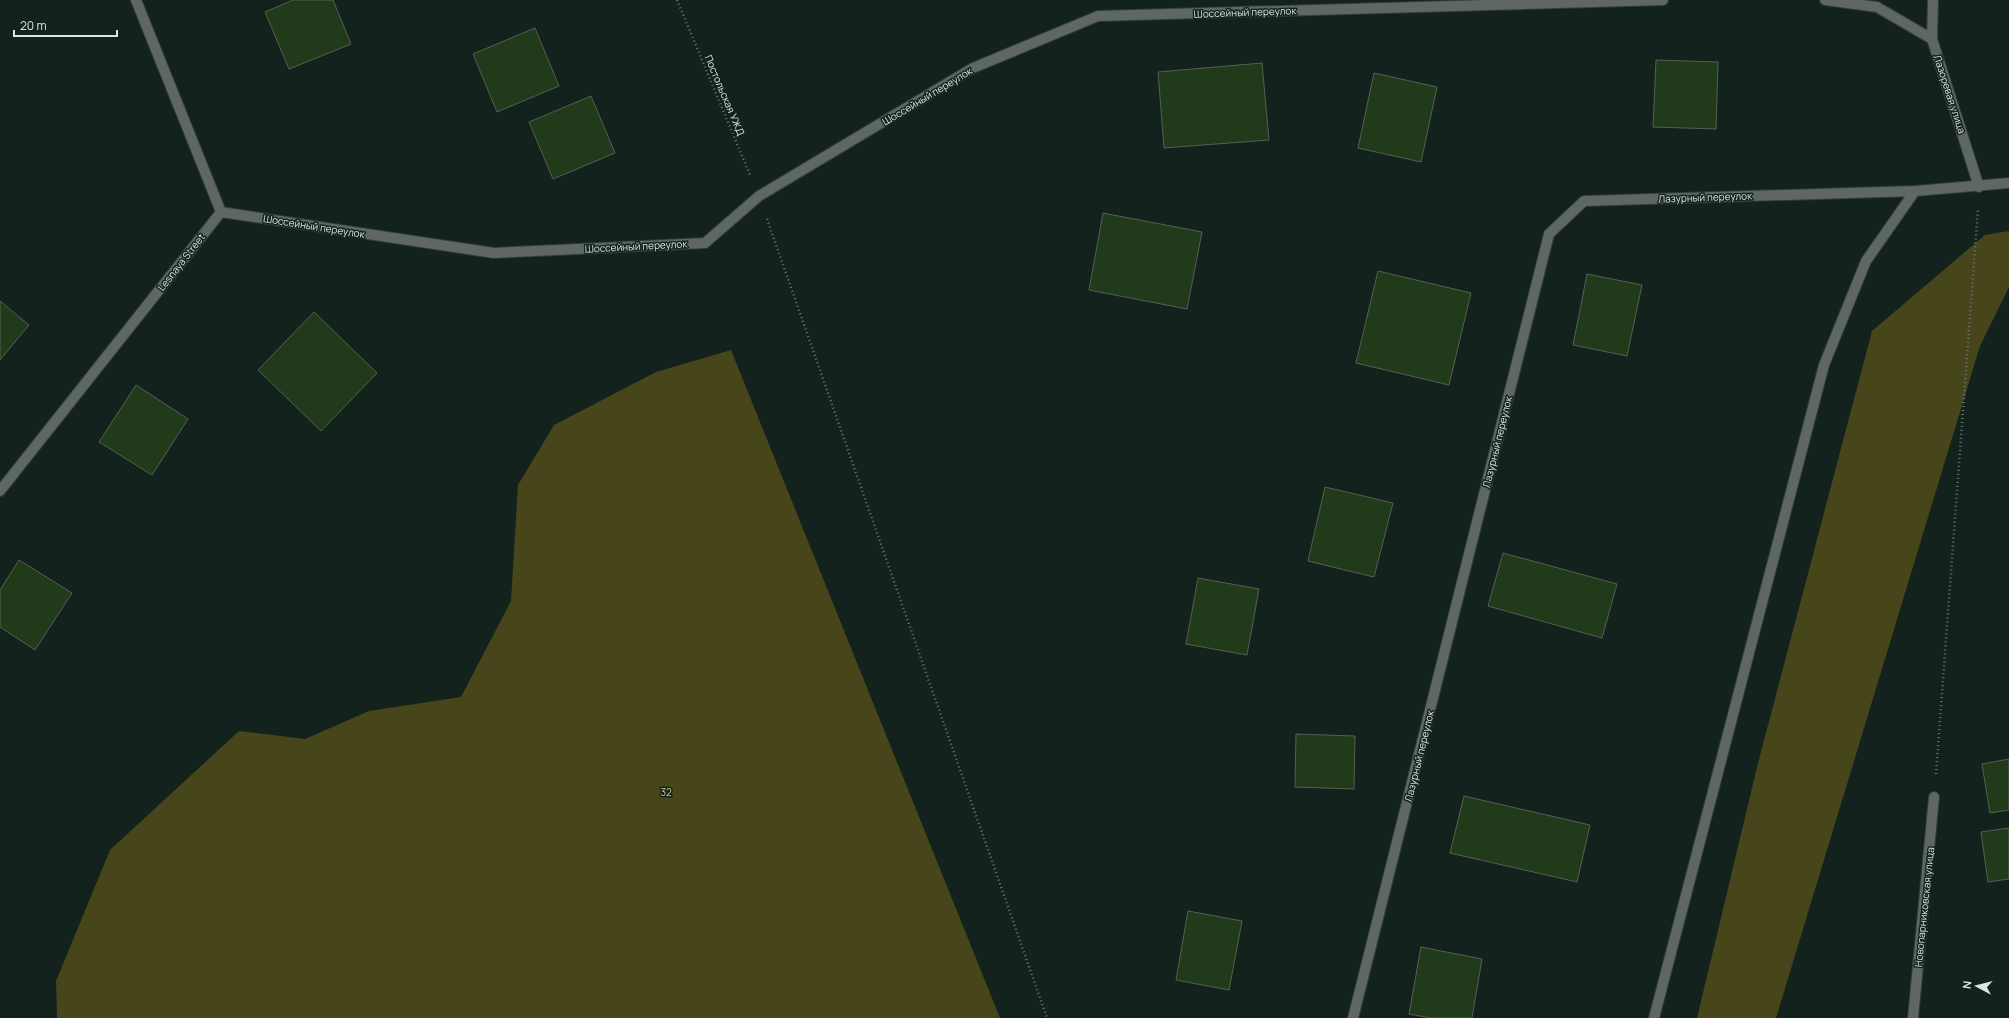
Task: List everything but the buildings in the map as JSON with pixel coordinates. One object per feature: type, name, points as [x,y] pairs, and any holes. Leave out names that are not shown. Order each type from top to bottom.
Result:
[{"type":"street","points":[[136,0],[221,212]]},
{"type":"street","name":"Шоссейный переулок","points":[[221,212],[494,253],[705,243],[759,196],[973,68],[1098,16],[1663,0]]},
{"type":"street","points":[[1825,0],[1877,7],[1932,39]]},
{"type":"street","name":"Лазоревая улица","points":[[1933,0],[1932,39],[1979,187]]},
{"type":"street","name":"Лазурный переулок","points":[[1353,1018],[1549,234],[1584,201],[1915,191],[2009,184]]},
{"type":"street","points":[[1654,1018],[1824,365],[1866,261],[1915,191]]},
{"type":"street","name":"Lesnaya Street","points":[[0,492],[221,212]]},
{"type":"street","name":"Новопарниковская улица","points":[[1913,1018],[1934,797]]},
{"type":"path","name":"Постольская УЖД","points":[[677,0],[759,196],[1047,1018]]},
{"type":"path","points":[[1934,797],[1979,187]]},
{"type":"green space","points":[[2009,231],[2009,287],[1980,346],[1776,1018],[1697,1018],[1758,763],[1872,331],[1985,235]]},
{"type":"green space","name":"32","points":[[731,350],[1000,1018],[57,1018],[56,981],[110,850],[239,731],[305,739],[369,711],[461,697],[511,601],[518,485],[554,425],[656,372]]}]
